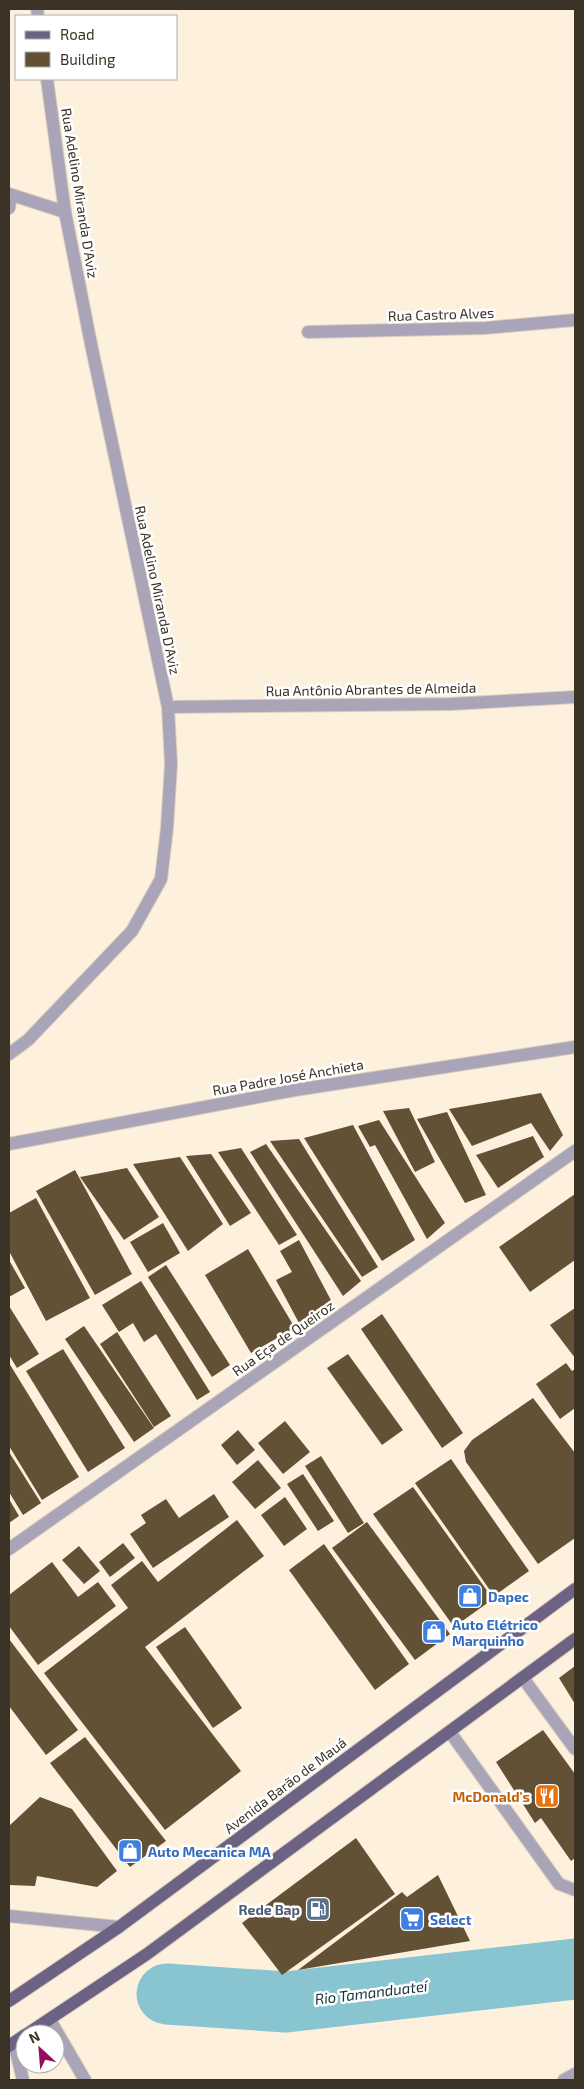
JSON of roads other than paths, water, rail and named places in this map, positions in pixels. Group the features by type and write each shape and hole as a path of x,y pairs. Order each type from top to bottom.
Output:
{"main road":[{"name":"Avenida Barão de Mauá","path":"9,2001 119,1927 575,1588"},
{"path":"44,2024 147,1954 575,1640"}],"street":[{"name":"Rua Adelino Miranda D'Aviz","path":"9,1054 28,1040 132,931 161,879 167,828 171,764 168,707 65,212 47,80"},
{"path":"9,199 65,212"},
{"name":"Rua Castro Alves","path":"308,332 485,328 575,320"},
{"name":"Rua Antônio Abrantes de Almeida","path":"168,707 452,704 575,697"},
{"name":"Rua Padre José Anchieta","path":"9,1144 295,1090 575,1048"},
{"name":"Rua Eça de Queiroz","path":"9,1549 575,1151"},
{"path":"523,1678 575,1749"},
{"path":"450,1732 559,1884 575,1890"},
{"path":"9,1916 119,1927"},
{"path":"50,2020 85,2080"},
{"path":"11,2044 23,2080"},
{"path":"564,2080 575,2074"}],"waterway":[{"name":"Rio Tamanduateí","path":"167,1994 286,2002 575,1969"}],"place":[{"name":"Dapec","path":"470,1596"},
{"name":"Auto Elétrico Marquinho","path":"434,1632"},
{"name":"McDonald's","path":"547,1796"},
{"name":"Auto Mecanica MA","path":"130,1851"},
{"name":"Rede Bap","path":"318,1909"},
{"name":"Select","path":"412,1919"}]}
